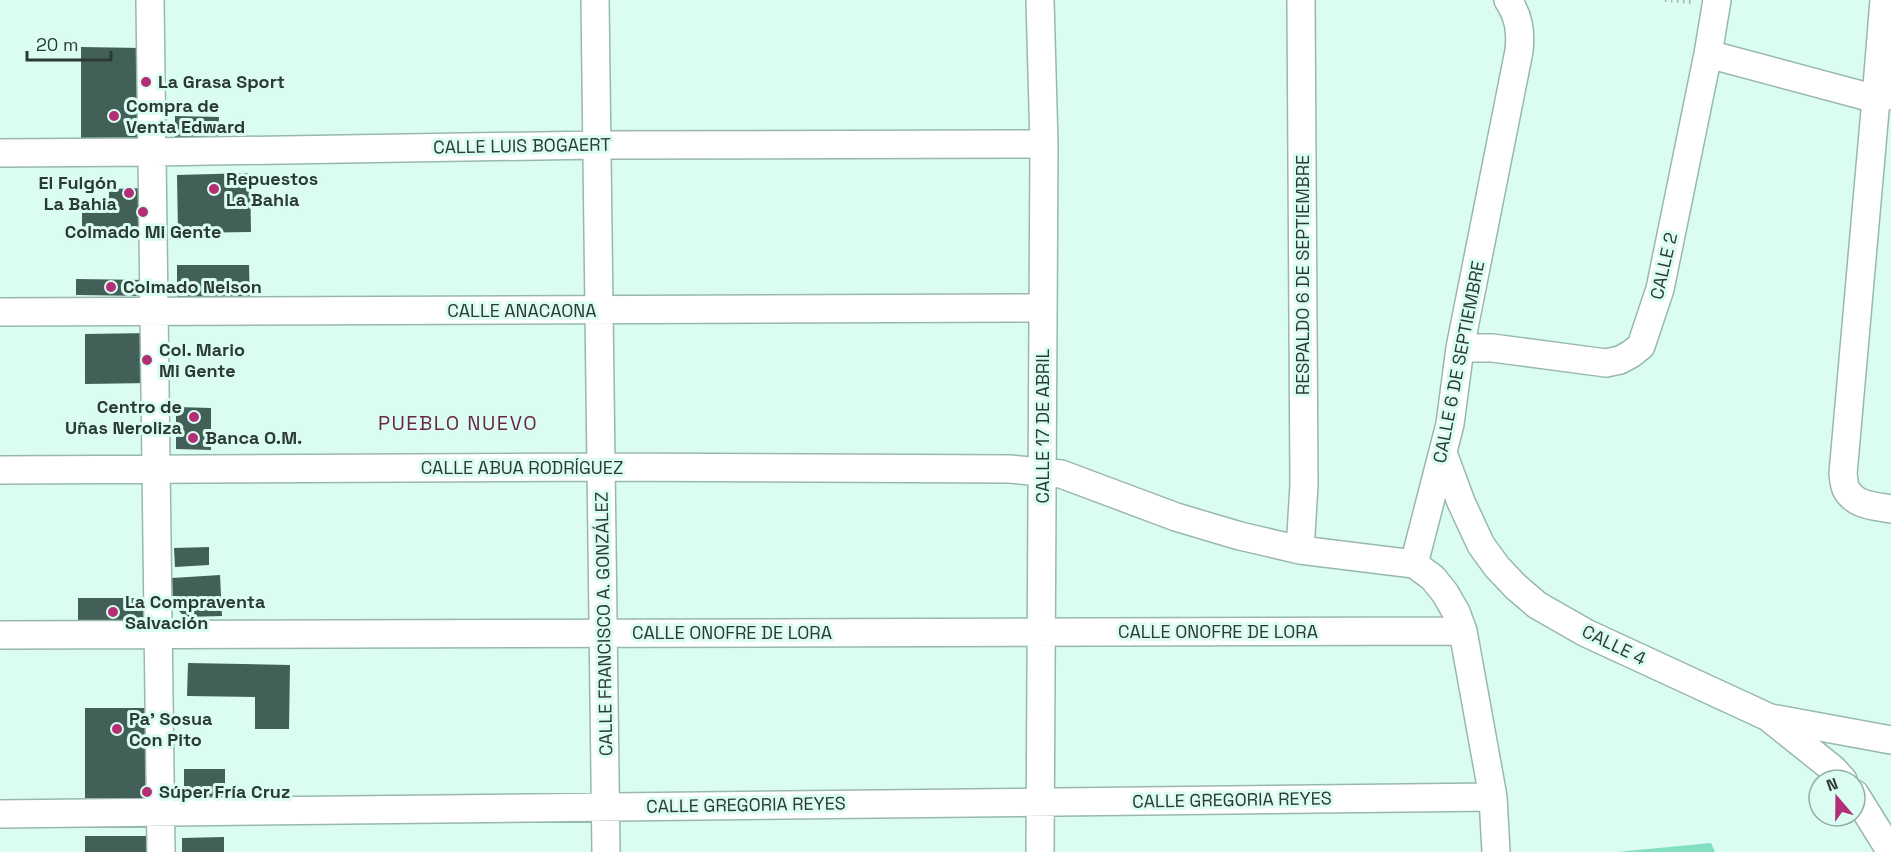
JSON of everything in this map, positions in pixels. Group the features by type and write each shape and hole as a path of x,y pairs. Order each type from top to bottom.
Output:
{"street":[{"path":"150,0 161,852"},
{"name":"CALLE FRANCISCO A. GONZÁLEZ","path":"595,0 606,852"},
{"name":"CALLE 17 DE ABRIL","path":"1040,0 1044,144 1040,852"},
{"name":"RESPALDO 6 DE SEPTIEMBRE","path":"1300,550 1304,484 1301,0"},
{"name":"CALLE 6 DE SEPTIEMBRE","path":"1414,564 1450,424 1460,348 1519,51 1519,20 1508,0"},
{"name":"CALLE 2","path":"1460,348 1492,348 1606,363 1620,360 1641,346 1660,290 1708,54 1716,0"},
{"path":"1884,0 1883,97 1843,474 1846,489 1855,500 1865,505 1891,509"},
{"path":"1708,54 1883,97"},
{"name":"CALLE LUIS BOGAERT","path":"0,153 597,145 1044,144"},
{"name":"CALLE ANACAONA","path":"0,312 1043,308"},
{"name":"CALLE 4","path":"1443,453 1461,502 1481,546 1497,567 1537,605 1586,633 1768,717 1832,768"},
{"name":"CALLE ABUA RODRÍGUEZ","path":"0,470 602,467 1043,471 1079,480 1176,517 1240,536 1300,550 1414,564"},
{"path":"1414,564 1433,578 1445,593 1456,612 1463,631 1493,797 1496,852"},
{"name":"CALLE ONOFRE DE LORA","path":"0,635 1463,631"},
{"path":"1768,717 1891,740"},
{"name":"CALLE GREGORIA REYES","path":"0,814 1493,797"},
{"path":"1867,814 1890,852"}],"green space":[{"path":"1711,843 1715,852 1617,852"}],"building":[{"path":"81,47 142,48 141,141 81,142"},
{"path":"175,116 219,117 218,145 175,144"},
{"path":"250,173 251,232 178,233 177,175"},
{"path":"149,188 149,237 82,238 82,207 109,206 109,189"},
{"path":"177,265 249,265 250,306 177,306"},
{"name":"Colmado Nelson","path":"76,279 146,280 146,296 76,295"},
{"path":"150,333 150,383 85,384 85,334"},
{"path":"176,407 211,408 211,450 176,449"},
{"path":"209,547 209,565 175,567 174,548"},
{"path":"220,575 222,616 185,617 173,605 172,578"},
{"name":"La Compraventa Salvación","path":"78,598 148,598 148,625 78,633"},
{"path":"188,663 290,665 289,729 255,729 255,697 187,696"},
{"path":"85,708 149,708 157,791 146,801 85,801"},
{"path":"184,769 225,769 225,800 184,800"},
{"path":"85,836 149,836 149,852 85,852"},
{"path":"224,837 224,852 182,852 182,838"}],"place":[{"name":"La Grasa Sport","path":"146,82"},
{"name":"Compra de Venta Edward","path":"114,116"},
{"name":"Repuestos La Bahia","path":"214,189"},
{"name":"El Fulgón La Bahia","path":"129,193"},
{"name":"Colmado Mi Gente","path":"143,212"},
{"name":"Colmado Nelson","path":"111,287"},
{"name":"Col. Mario Mi Gente","path":"147,360"},
{"name":"Centro de Uñas Neroliza","path":"194,417"},
{"name":"Banca O.M.","path":"193,438"},
{"name":"La Compraventa Salvación","path":"113,612"},
{"name":"Pa' Sosua Con Pito","path":"117,729"},
{"name":"Súper Fría Cruz","path":"147,792"}],"district":[{"name":"PUEBLO NUEVO","path":"458,423"}]}
